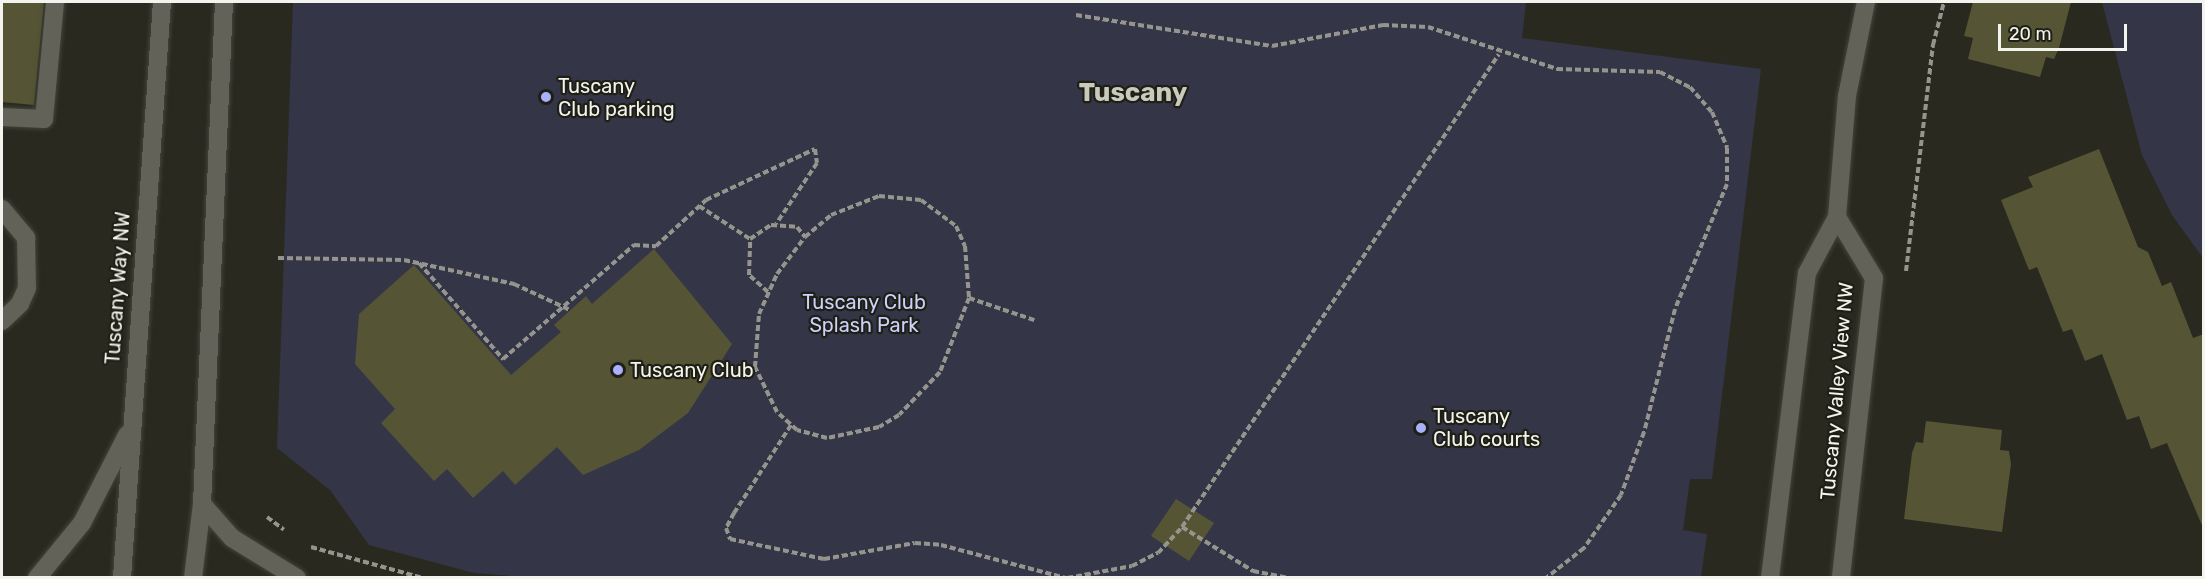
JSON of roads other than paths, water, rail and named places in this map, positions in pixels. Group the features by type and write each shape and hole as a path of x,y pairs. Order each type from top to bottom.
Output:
{"street":[{"path":"2,117 44,119 56,2"},
{"name":"Tuscany Way NW","path":"122,578 130,428 162,2"},
{"path":"193,578 202,504 224,2"},
{"name":"Tuscany Valley View NW","path":"1770,578 1807,273 1837,217 1847,96 1866,2"},
{"path":"2,208 26,238 27,288 20,304 2,321"},
{"name":"Tuscany Valley View NW","path":"1837,217 1874,278 1841,578"},
{"path":"37,578 82,523 130,428"},
{"path":"202,504 232,538 297,578"}],"place":[{"name":"Tuscany Club parking","path":"546,97"},
{"name":"Tuscany Club","path":"618,370"},
{"name":"Tuscany Club courts","path":"1421,428"}],"district":[{"name":"Tuscany","path":"1133,93"}],"park label":[{"name":"Tuscany Club Splash Park","path":"864,314"}]}
